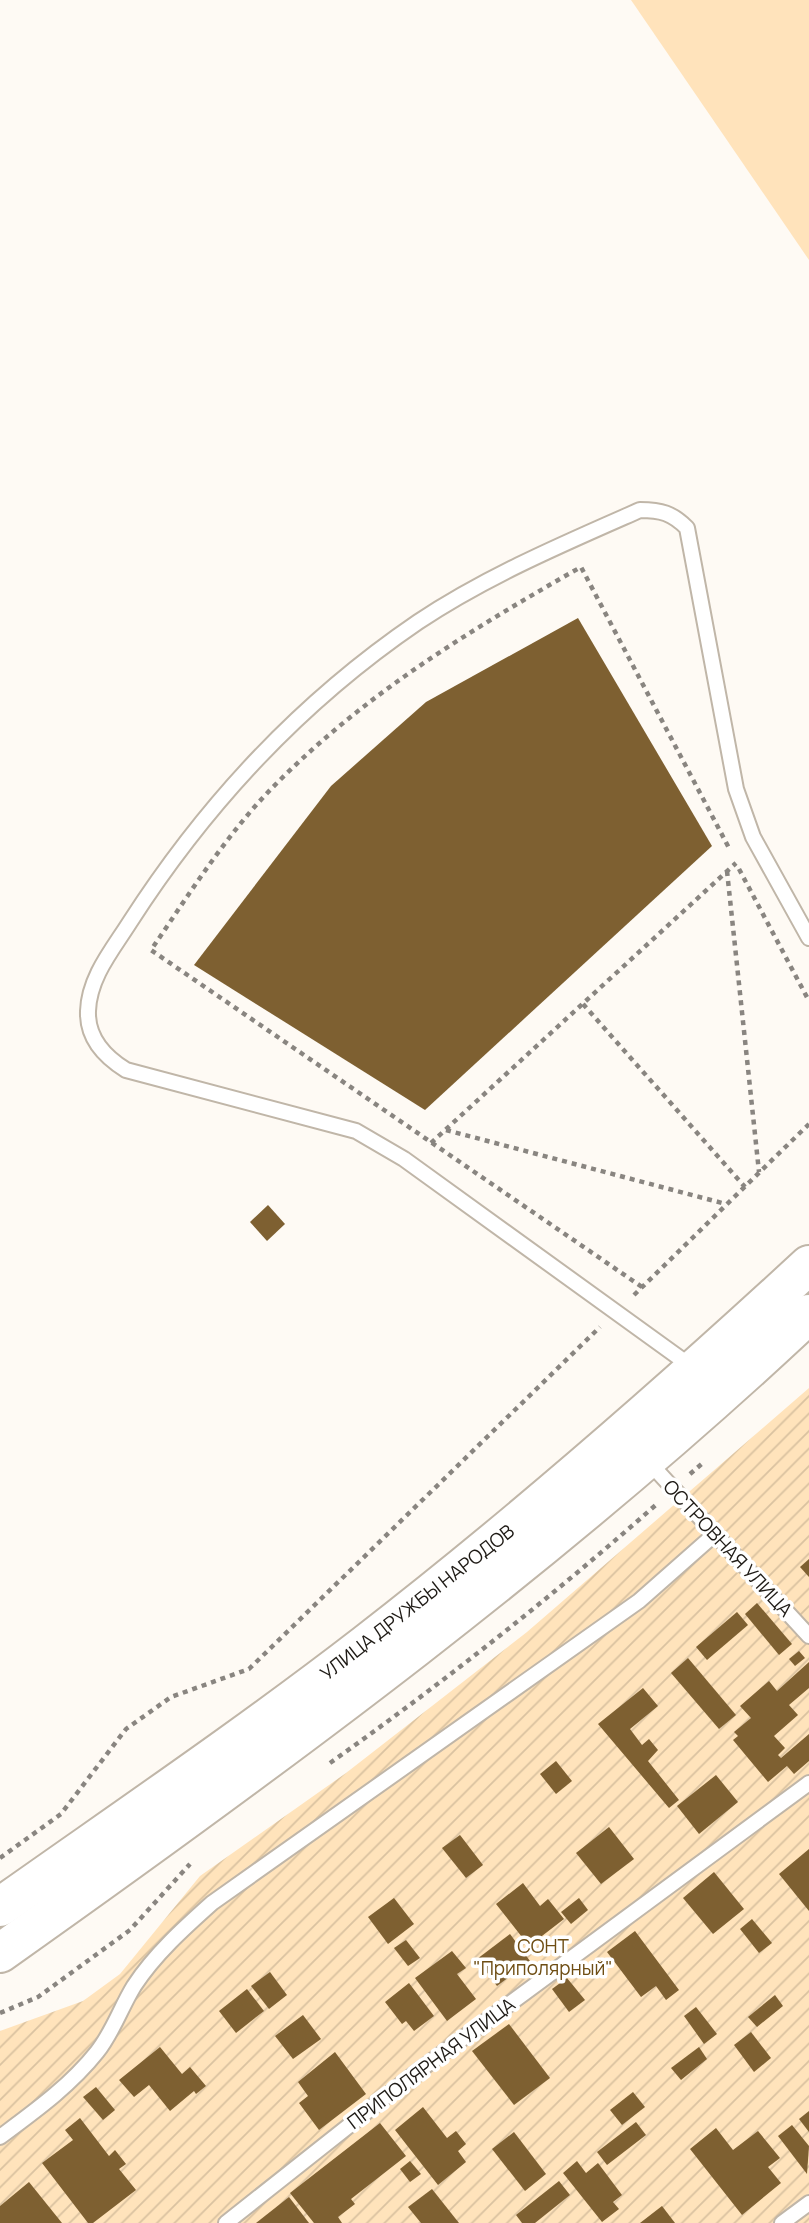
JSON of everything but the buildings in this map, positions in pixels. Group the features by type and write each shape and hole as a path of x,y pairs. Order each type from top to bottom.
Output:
{"main road":[{"name":"УЛИЦА ДРУЖБЫ НАРОДОВ","path":"0,1907 260,1724 365,1645 558,1490 809,1265"},
{"name":"УЛИЦА ДРУЖБЫ НАРОДОВ","path":"0,1953 365,1688 498,1584 646,1459 809,1314"}],"lane":[{"path":"694,1369 404,1159 356,1131 126,1070 109,1059 90,1030 90,994 97,973 152,888 198,827 268,748 323,695 411,627 479,586 640,510 660,510 676,517 687,528 736,789 753,837 806,932"},
{"path":"806,932 809,911"},
{"name":"ОСТРОВНАЯ УЛИЦА","path":"646,1459 809,1636"},
{"path":"0,2137 66,2087 100,2049 141,1977 177,1934 212,1903 639,1601 715,1534"},
{"name":"ПРИПОЛЯРНАЯ УЛИЦА","path":"226,2223 424,2067 809,1783"},
{"path":"782,2223 809,2203"}],"path":[{"path":"642,1287 151,950 205,870 277,782 370,699 472,629 580,567 809,1001"},
{"path":"431,1143 736,863"},
{"path":"727,871 760,1172"},
{"path":"583,1004 745,1187"},
{"path":"0,1858 61,1814 126,1729 171,1697 249,1669 809,1125"},
{"path":"446,1130 727,1204"}],"green space":[{"path":"631,0 809,0 809,260"},
{"name":"СОНТ \"Приполярный\"","path":"809,1388 809,2223 0,2223 0,2031 83,2001 120,1974 200,1876 346,1773 527,1632"}]}
